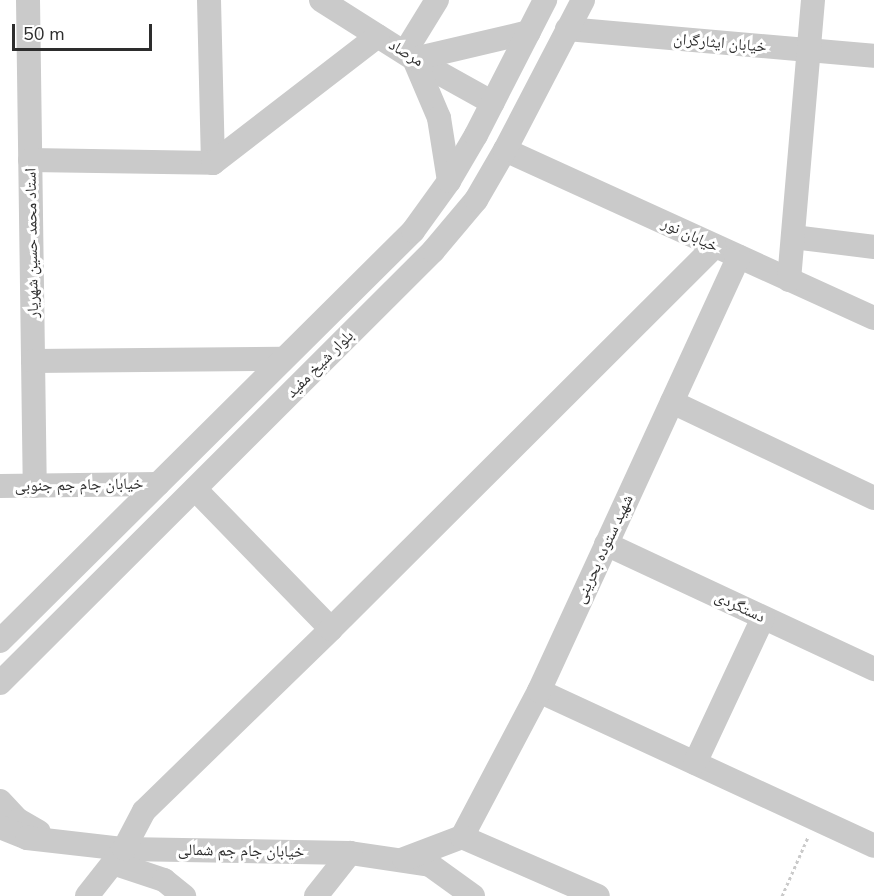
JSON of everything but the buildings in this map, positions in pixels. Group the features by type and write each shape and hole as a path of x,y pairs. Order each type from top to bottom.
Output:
{"street":[{"name":"استاد محمد حسین شهریار","path":"28,0 35,486"},
{"path":"209,0 213,163"},
{"path":"410,55 437,0"},
{"name":"بلوار شیخ مفید","path":"0,641 413,231 449,181 493,103 545,0"},
{"name":"بلوار شیخ مفید","path":"0,683 433,251 476,200 505,150 583,0"},
{"path":"789,280 813,0"},
{"name":"مرصاد","path":"330,3 378,36 493,103"},
{"name":"خیابان ایثارگران","path":"567,29 874,56"},
{"path":"410,55 529,32"},
{"path":"30,160 213,163 378,36"},
{"path":"410,55 439,118 449,181"},
{"name":"خیابان نور","path":"505,150 874,318"},
{"path":"793,237 874,247"},
{"path":"87,896 119,856 144,811 331,629 715,246"},
{"name":"شهید ستوده بحرینی","path":"462,837 539,691 739,257"},
{"path":"33,361 284,359"},
{"path":"672,402 874,498"},
{"name":"خیابان جام جم جنوبی","path":"0,486 158,484"},
{"path":"195,489 331,629"},
{"name":"دستگردی","path":"606,544 874,669"},
{"path":"695,764 764,618"},
{"path":"539,691 874,846"},
{"path":"0,801 18,820 54,841"},
{"name":"خیابان جام جم شمالی","path":"0,828 27,838 54,841 119,856 350,854 401,860 430,865 473,896"},
{"path":"401,860 462,837 598,896"},
{"path":"0,848 54,841"},
{"path":"316,896 350,854"},
{"path":"119,856 164,880 184,896"},
{"path":"537,868 559,896"}],"path":[{"path":"782,896 816,819"}]}
